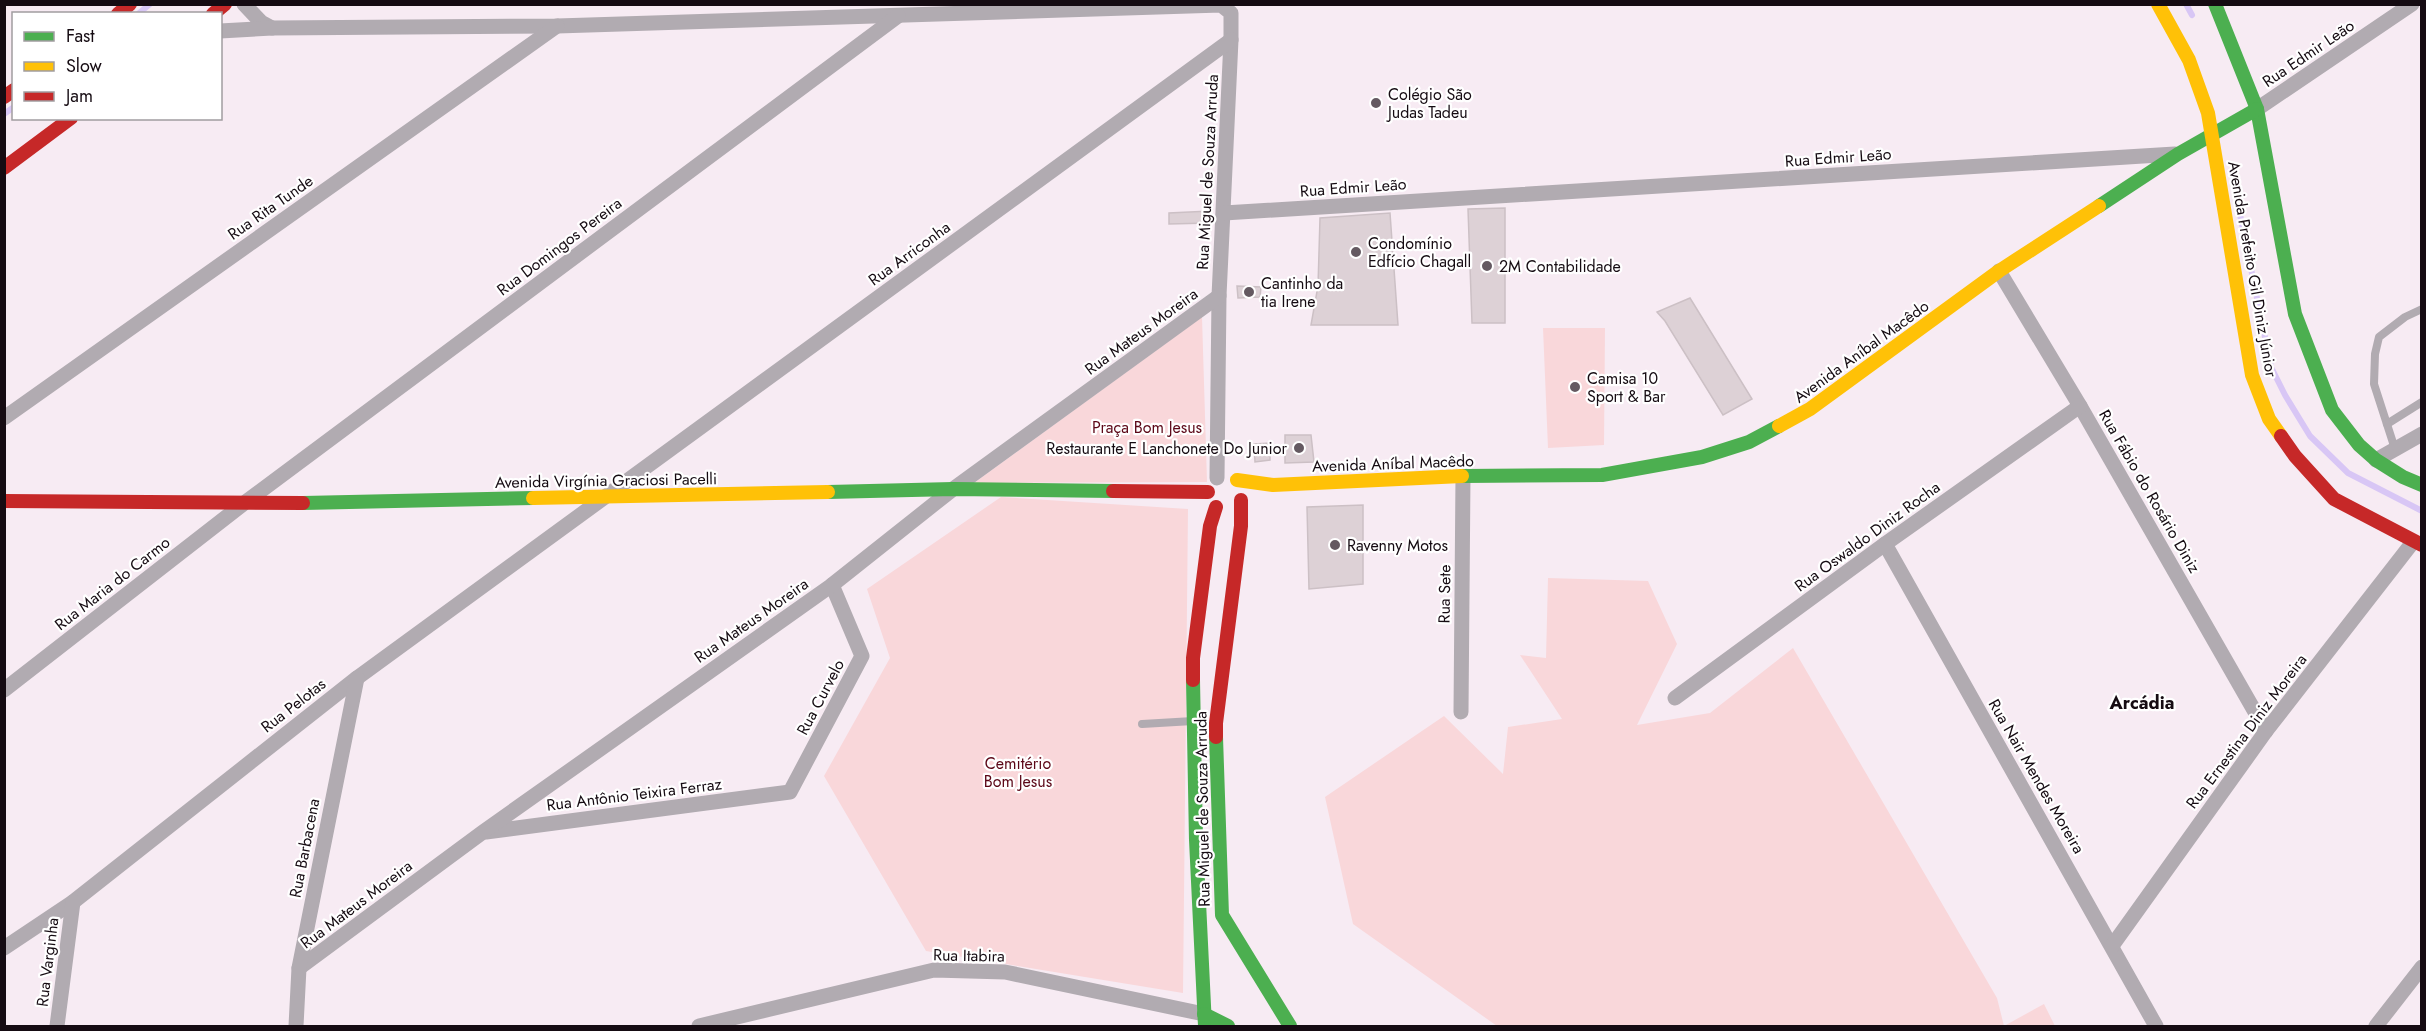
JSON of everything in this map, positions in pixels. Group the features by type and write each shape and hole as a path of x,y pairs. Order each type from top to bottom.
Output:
{"street":[{"path":"244,4 251,14 272,28"},
{"name":"Avenida Prefeito Gil Diniz Júnior","path":"2158,4 2189,60 2208,113 2252,375 2269,419 2295,456 2334,499 2417,543"},
{"name":"Avenida Prefeito Gil Diniz Júnior","path":"2216,4 2257,109 2295,314 2332,410 2359,445 2376,460 2421,485"},
{"name":"Rua Miguel de Souza Arruda","path":"898,16 1221,5 1231,13 1220,296 1217,478"},
{"name":"Rua Edmir Leão","path":"1224,213 2178,154 2257,109 2408,6"},
{"path":"222,31 272,28 557,26 898,16"},
{"name":"Rua Domingos Pereira","path":"243,504 898,16"},
{"name":"Rua Rita Tunde","path":"4,418 557,26"},
{"name":"Rua Arriconha","path":"609,496 1231,40"},
{"path":"4,168 68,120"},
{"name":"Avenida Aníbal Macêdo","path":"1237,480 1273,485 1463,476 1602,475 1702,457 1749,442 1810,409 1999,271 2178,154"},
{"name":"Rua Fábio do Rosário Diniz","path":"1999,271 2080,406 2266,730"},
{"name":"Rua Mateus Moreira","path":"299,968 483,832 832,585 953,489 1220,296"},
{"name":"Rua Oswaldo Diniz Rocha","path":"1676,698 1885,544 2080,406"},
{"path":"2376,460 2421,434"},
{"path":"1231,476 1237,480 1242,487 1242,498 1235,507 1225,510 1216,507 1210,500 1208,492 1211,484 1217,478 1231,476"},
{"name":"Rua Sete","path":"1461,712 1463,476"},
{"name":"Avenida Aníbal Macêdo","path":"1242,498 1273,485"},
{"name":"Avenida Virgínia Graciosi Pacelli","path":"4,501 243,504 953,489 1208,492"},
{"name":"Rua Pelotas","path":"4,948 73,902 357,678 609,496"},
{"name":"Rua Miguel de Souza Arruda","path":"1242,498 1241,526 1216,723 1222,915 1290,1026"},
{"name":"Rua Maria do Carmo","path":"4,690 243,504"},
{"name":"Rua Miguel de Souza Arruda","path":"1205,1020 1196,840 1193,658 1210,526 1216,507"},
{"name":"Rua Ernestina Diniz Moreira","path":"2112,946 2266,730 2417,543"},
{"name":"Rua Nair Mendes Moreira","path":"1885,544 2156,1026"},
{"name":"Rua Curvelo","path":"790,792 862,656 832,585"},
{"name":"Rua Barbacena","path":"296,1026 299,968 357,678"},
{"name":"Rua Antônio Teixira Ferraz","path":"483,832 790,792"},
{"name":"Rua Varginha","path":"57,1026 73,902"},
{"path":"2376,1026 2421,968"},
{"name":"Rua Itabira","path":"699,1026 934,970 1005,972 1205,1020"},
{"path":"1205,1020 1228,1026"}],"lane":[{"path":"2395,449 2374,384 2375,354 2379,337 2404,317 2421,309"},
{"path":"2387,424 2421,402"},
{"path":"1142,724 1194,721 1216,723"}],"green space":[{"name":"Praça Bom Jesus","path":"1202,317 1207,482 974,483"},
{"name":"Camisa 10 Sport & Bar","path":"1543,328 1605,328 1604,445 1548,448"},
{"name":"Cemitério Bom Jesus","path":"1001,497 1188,509 1183,993 926,951 824,776 890,658 867,589"},
{"path":"1548,578 1648,581 1677,644 1637,725 1710,713 1793,648 1997,998 2004,1026 1497,1026 1353,924 1325,797 1444,716 1503,774 1508,727 1562,719 1520,655 1546,658"},
{"path":"2044,1004 2055,1026 2004,1026"}],"building":[{"name":"2M Contabilidade","path":"1505,208 1505,323 1472,323 1468,209"},
{"path":"1210,211 1209,223 1169,224 1169,213"},
{"name":"Condomínio Edfício Chagall","path":"1390,213 1398,325 1311,325 1318,286 1320,218"},
{"name":"Cantinho da tia Irene","path":"1237,286 1261,287 1260,297 1238,298"},
{"path":"1690,298 1752,399 1723,415 1665,321 1657,312"},
{"name":"Restaurante E Lanchonete Do Junior","path":"1285,435 1311,435 1314,462 1285,463"},
{"path":"1270,443 1270,460 1255,462 1254,444"},
{"name":"Ravenny Motos","path":"1363,505 1363,584 1309,589 1307,507"}],"waterway":[{"path":"140,12 150,4"},
{"path":"2186,4 2192,15"},
{"path":"4,114 12,108"},
{"path":"2234,185 2271,367 2285,395 2310,436 2348,473 2422,511"}],"traffic: fast":[{"path":"2215,4 2257,109 2295,314 2332,410 2359,445 2376,460 2403,477 2422,485"},
{"path":"2099,206 2178,154 2257,109"},
{"path":"1462,476 1602,475 1702,457 1749,442 1779,426"},
{"path":"828,492 953,489 1113,491"},
{"path":"303,503 533,498"},
{"path":"1193,680 1196,840 1205,1026"},
{"path":"1216,737 1222,915 1290,1026"},
{"path":"1204,1014 1228,1026"}],"traffic: slow":[{"path":"2158,4 2189,60 2208,113 2252,375 2269,419 2281,436"},
{"path":"1779,426 1810,409 1999,271 2099,206"},
{"path":"1237,480 1273,485 1462,476"},
{"path":"533,498 828,492"}],"traffic: jam":[{"path":"120,12 130,4"},
{"path":"215,12 225,4"},
{"path":"4,97 12,91"},
{"path":"4,168 68,120"},
{"path":"2281,436 2295,456 2334,499 2422,545"},
{"path":"1113,491 1208,492"},
{"path":"1216,737 1241,526 1241,500"},
{"path":"4,501 303,503"},
{"path":"1193,680 1193,658 1210,526 1216,507"}],"place":[{"name":"Colégio São Judas Tadeu","path":"1376,103"},
{"name":"Condomínio Edfício Chagall","path":"1356,252"},
{"name":"2M Contabilidade","path":"1487,266"},
{"name":"Cantinho da tia Irene","path":"1249,292"},
{"name":"Camisa 10 Sport & Bar","path":"1575,387"},
{"name":"Restaurante E Lanchonete Do Junior","path":"1299,448"},
{"name":"Ravenny Motos","path":"1335,545"}],"district":[{"name":"Arcádia","path":"2142,703"}]}
